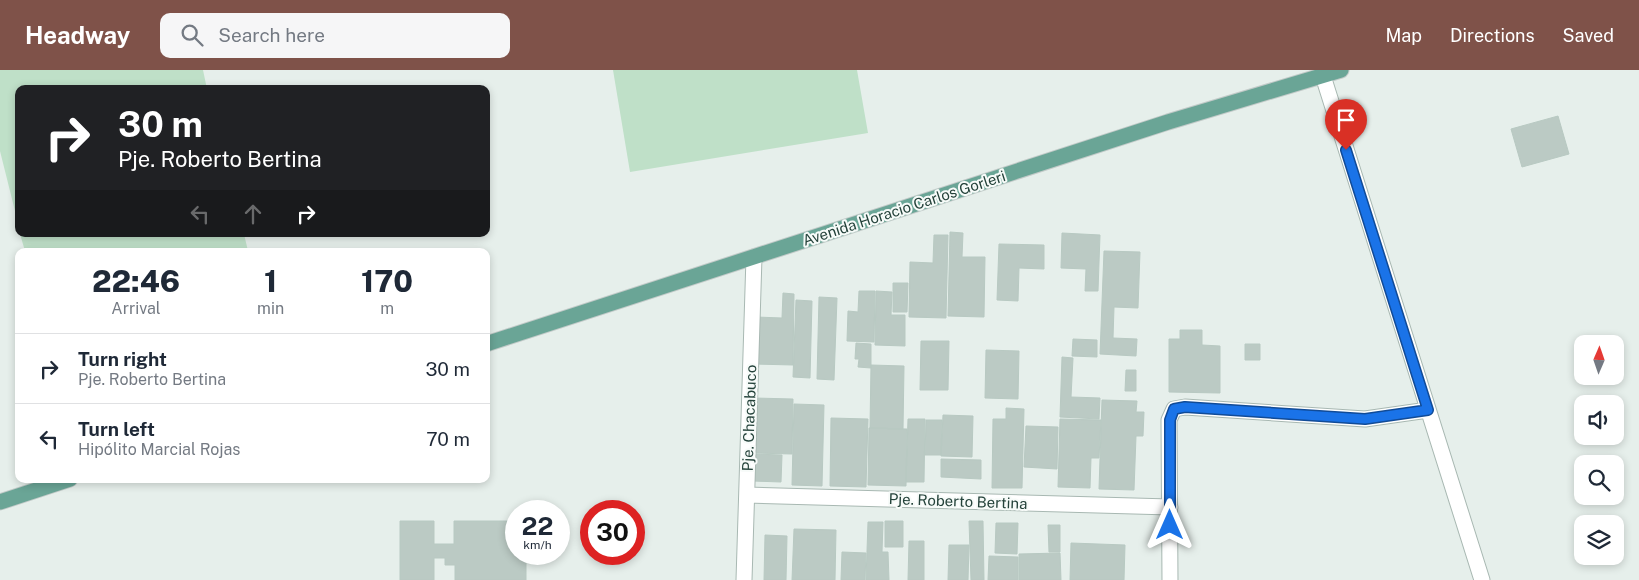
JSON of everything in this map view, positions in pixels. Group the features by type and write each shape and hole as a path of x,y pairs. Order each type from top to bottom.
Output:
{"main road":[{"name":"Avenida Horacio Carlos Gorleri","path":"490,343 1168,122 1322,73 1341,70"},
{"path":"0,502 58,483"}],"street":[{"path":"1322,73 1482,580"},
{"name":"Pje. Chacabuco","path":"744,580 754,257"},
{"path":"1170,580 1170,420 1174,409 1185,407 1365,419 1428,410"},
{"name":"Pje. Roberto Bertina","path":"747,495 1170,507"}],"green space":[{"path":"0,70 203,70 206,85 15,85 15,211 0,151"},
{"path":"613,70 857,70 868,133 630,172"},
{"path":"21,237 245,237 247,248 24,248"}],"building":[{"path":"1558,116 1569,154 1522,167 1511,129"},
{"path":"950,232 963,233 962,257 985,257 984,317 948,316"},
{"path":"1062,233 1100,235 1098,291 1085,291 1086,269 1061,268"},
{"path":"934,235 948,235 946,318 909,317 910,262 933,263"},
{"path":"999,244 1044,245 1044,269 1019,268 1018,301 997,300"},
{"path":"1104,251 1140,252 1138,308 1114,307 1113,338 1137,339 1136,356 1100,354"},
{"path":"893,283 908,283 907,312 893,312"},
{"path":"859,291 875,291 874,342 847,341 848,311 858,312"},
{"path":"876,291 892,292 891,315 905,315 905,346 875,345"},
{"path":"783,293 794,294 793,365 754,364 756,317 782,318"},
{"path":"819,297 837,298 834,380 817,379"},
{"path":"796,300 812,301 810,378 793,377"},
{"path":"1180,330 1202,330 1202,345 1220,346 1220,393 1169,392 1169,339 1180,339"},
{"path":"1073,339 1097,340 1097,357 1072,356"},
{"path":"921,341 949,341 948,390 920,390"},
{"path":"856,343 871,344 871,368 858,367 859,359 855,359"},
{"path":"1245,344 1260,344 1260,360 1245,360"},
{"path":"986,350 1019,351 1018,399 985,398"},
{"path":"1062,357 1073,358 1071,397 1100,398 1099,419 1060,417"},
{"path":"871,365 904,366 903,429 870,428"},
{"path":"1126,370 1136,370 1136,391 1125,391"},
{"path":"754,398 793,399 792,454 753,453"},
{"path":"1102,400 1137,401 1136,412 1144,412 1143,436 1136,436 1134,490 1099,489"},
{"path":"794,404 824,405 822,486 792,485"},
{"path":"1006,408 1024,409 1022,488 992,488 993,419 1006,419"},
{"path":"943,415 973,416 972,457 941,456"},
{"path":"831,418 868,419 866,487 830,486"},
{"path":"908,419 925,419 924,482 906,482"},
{"path":"1060,419 1101,420 1099,458 1091,458 1090,488 1058,487"},
{"path":"926,420 942,420 941,455 925,455"},
{"path":"1026,426 1058,427 1057,469 1024,467"},
{"path":"869,428 907,429 906,486 868,485"},
{"path":"754,454 782,455 781,482 753,481"},
{"path":"941,459 981,460 981,479 941,477"},
{"path":"400,521 434,521 434,544 454,544 454,521 505,521 505,565 526,565 526,580 455,580 455,565 445,565 445,558 434,558 434,580 400,580"},
{"path":"885,521 903,521 903,547 885,547"},
{"path":"969,521 983,521 984,580 971,580"},
{"path":"868,522 883,522 882,552 888,552 889,580 866,580"},
{"path":"996,523 1018,523 1017,554 995,553"},
{"path":"1048,525 1060,525 1060,552 1049,552"},
{"path":"794,529 836,530 835,580 792,580"},
{"path":"765,535 787,536 786,580 764,580"},
{"path":"909,541 924,541 924,580 908,580"},
{"path":"1071,543 1125,545 1124,580 1070,580"},
{"path":"949,545 969,545 968,580 948,580"},
{"path":"842,552 866,553 865,580 841,580"},
{"path":"1060,553 1061,580 1019,580 1019,554"},
{"path":"989,556 1018,557 1018,580 988,580"}],"route":[{"path":"1170,525 1170,420 1174,409 1185,407 1365,419 1428,410 1346,150"}]}
